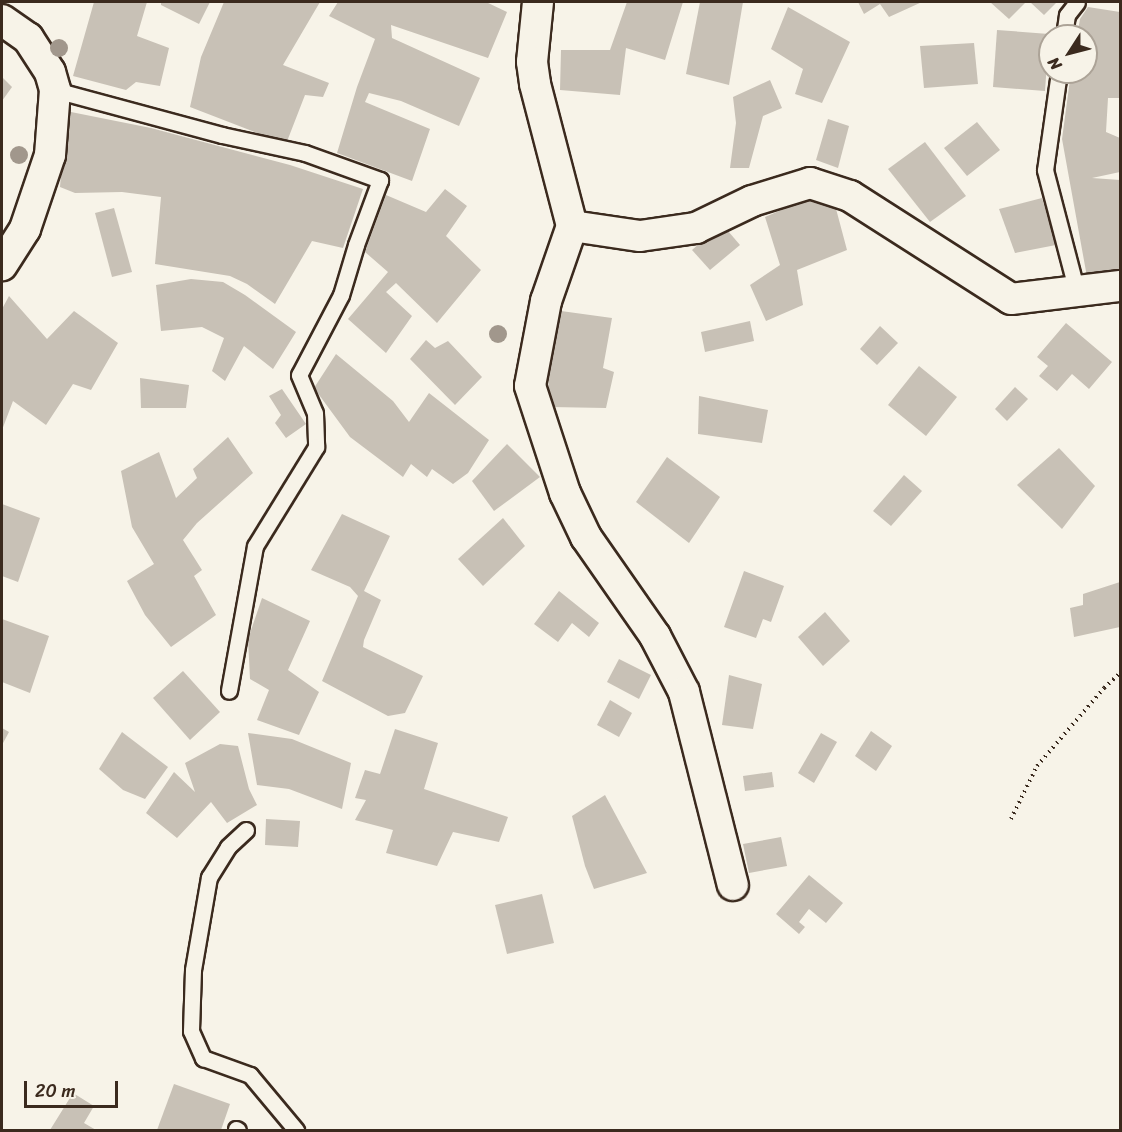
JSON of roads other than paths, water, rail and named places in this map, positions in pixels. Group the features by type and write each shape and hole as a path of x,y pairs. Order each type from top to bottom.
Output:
{"street":[{"path":"537,2 532,62 535,84 572,226 546,302 530,386 565,493 586,537 655,636 684,692 733,885"},
{"path":"2,20 28,38 50,72 56,90 50,155 25,229 2,265"},
{"path":"572,226 640,236 696,228 752,201 810,183 850,196 1011,299 1120,286"}],"lane":[{"path":"1066,24 1067,15 1077,2"},
{"path":"1057,84 1045,170 1077,292"},
{"path":"56,90 222,135 305,153 380,180 356,245 341,295 298,375 315,413 316,447 255,546 229,691"},
{"path":"246,830 228,847 209,877 193,970 191,1031 202,1058 250,1075 296,1131"}]}
